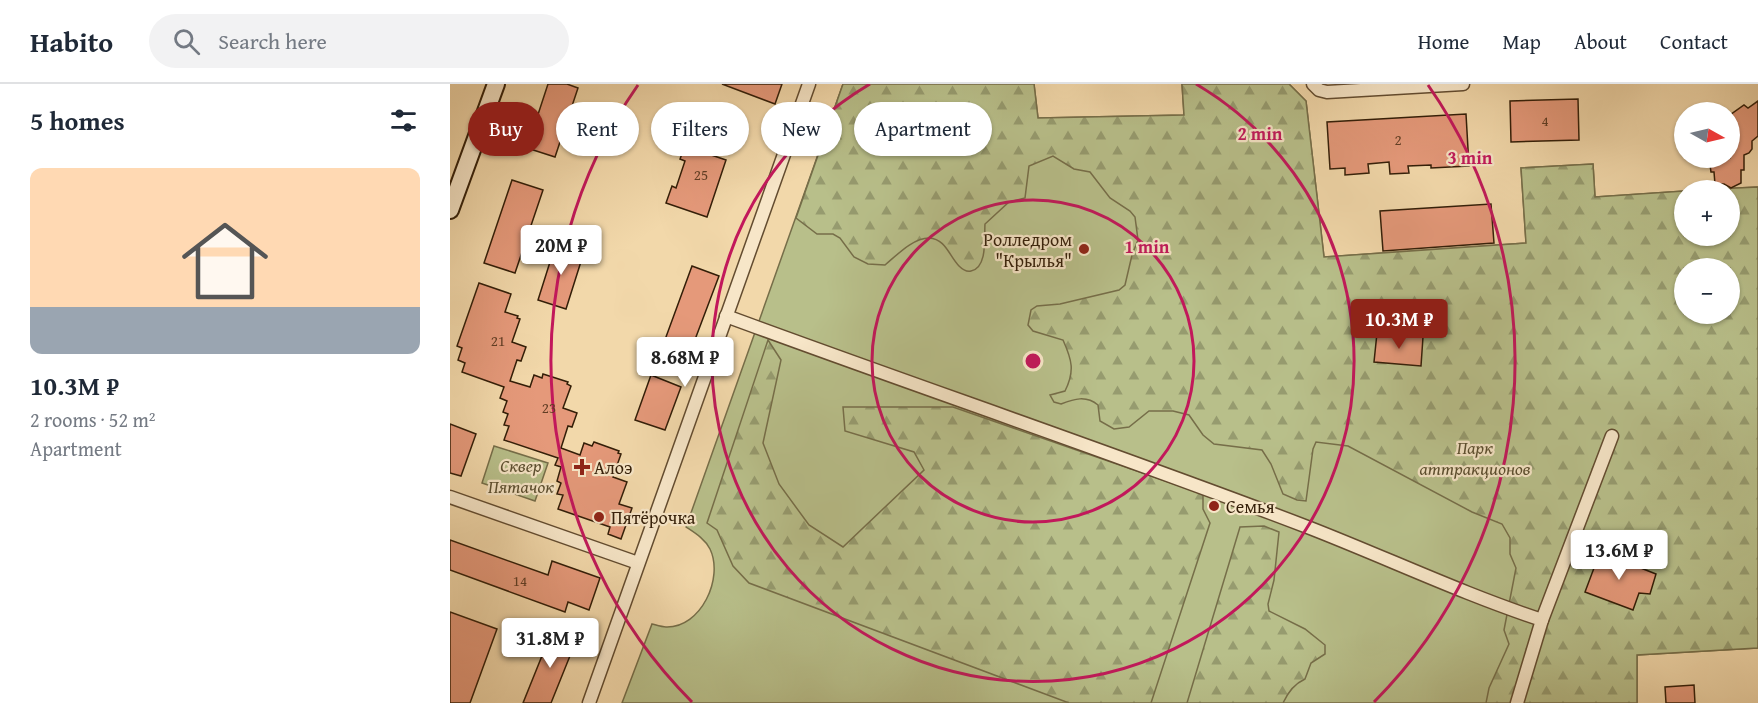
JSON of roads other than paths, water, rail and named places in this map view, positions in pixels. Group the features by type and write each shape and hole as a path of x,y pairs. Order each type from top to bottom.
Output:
{"main road":[{"path":"450,210 496,84"}],"street":[{"path":"589,703 809,84"},
{"path":"1312,84 1319,90 1327,92 1463,84"},
{"path":"726,316 808,347 1014,418 1310,528 1542,620"},
{"path":"1517,703 1542,620 1612,436"},
{"path":"450,497 638,563"}],"place":[{"name":"Ролледром \"Крылья\"","path":"1084,249"},
{"name":"Алоэ","path":"582,467"},
{"name":"Семья","path":"1214,506"},
{"name":"Пятёрочка","path":"599,517"}],"park label":[{"name":"Парк аттракционов","path":"1475,457"},
{"name":"Сквер Пятачок","path":"521,475"}]}
